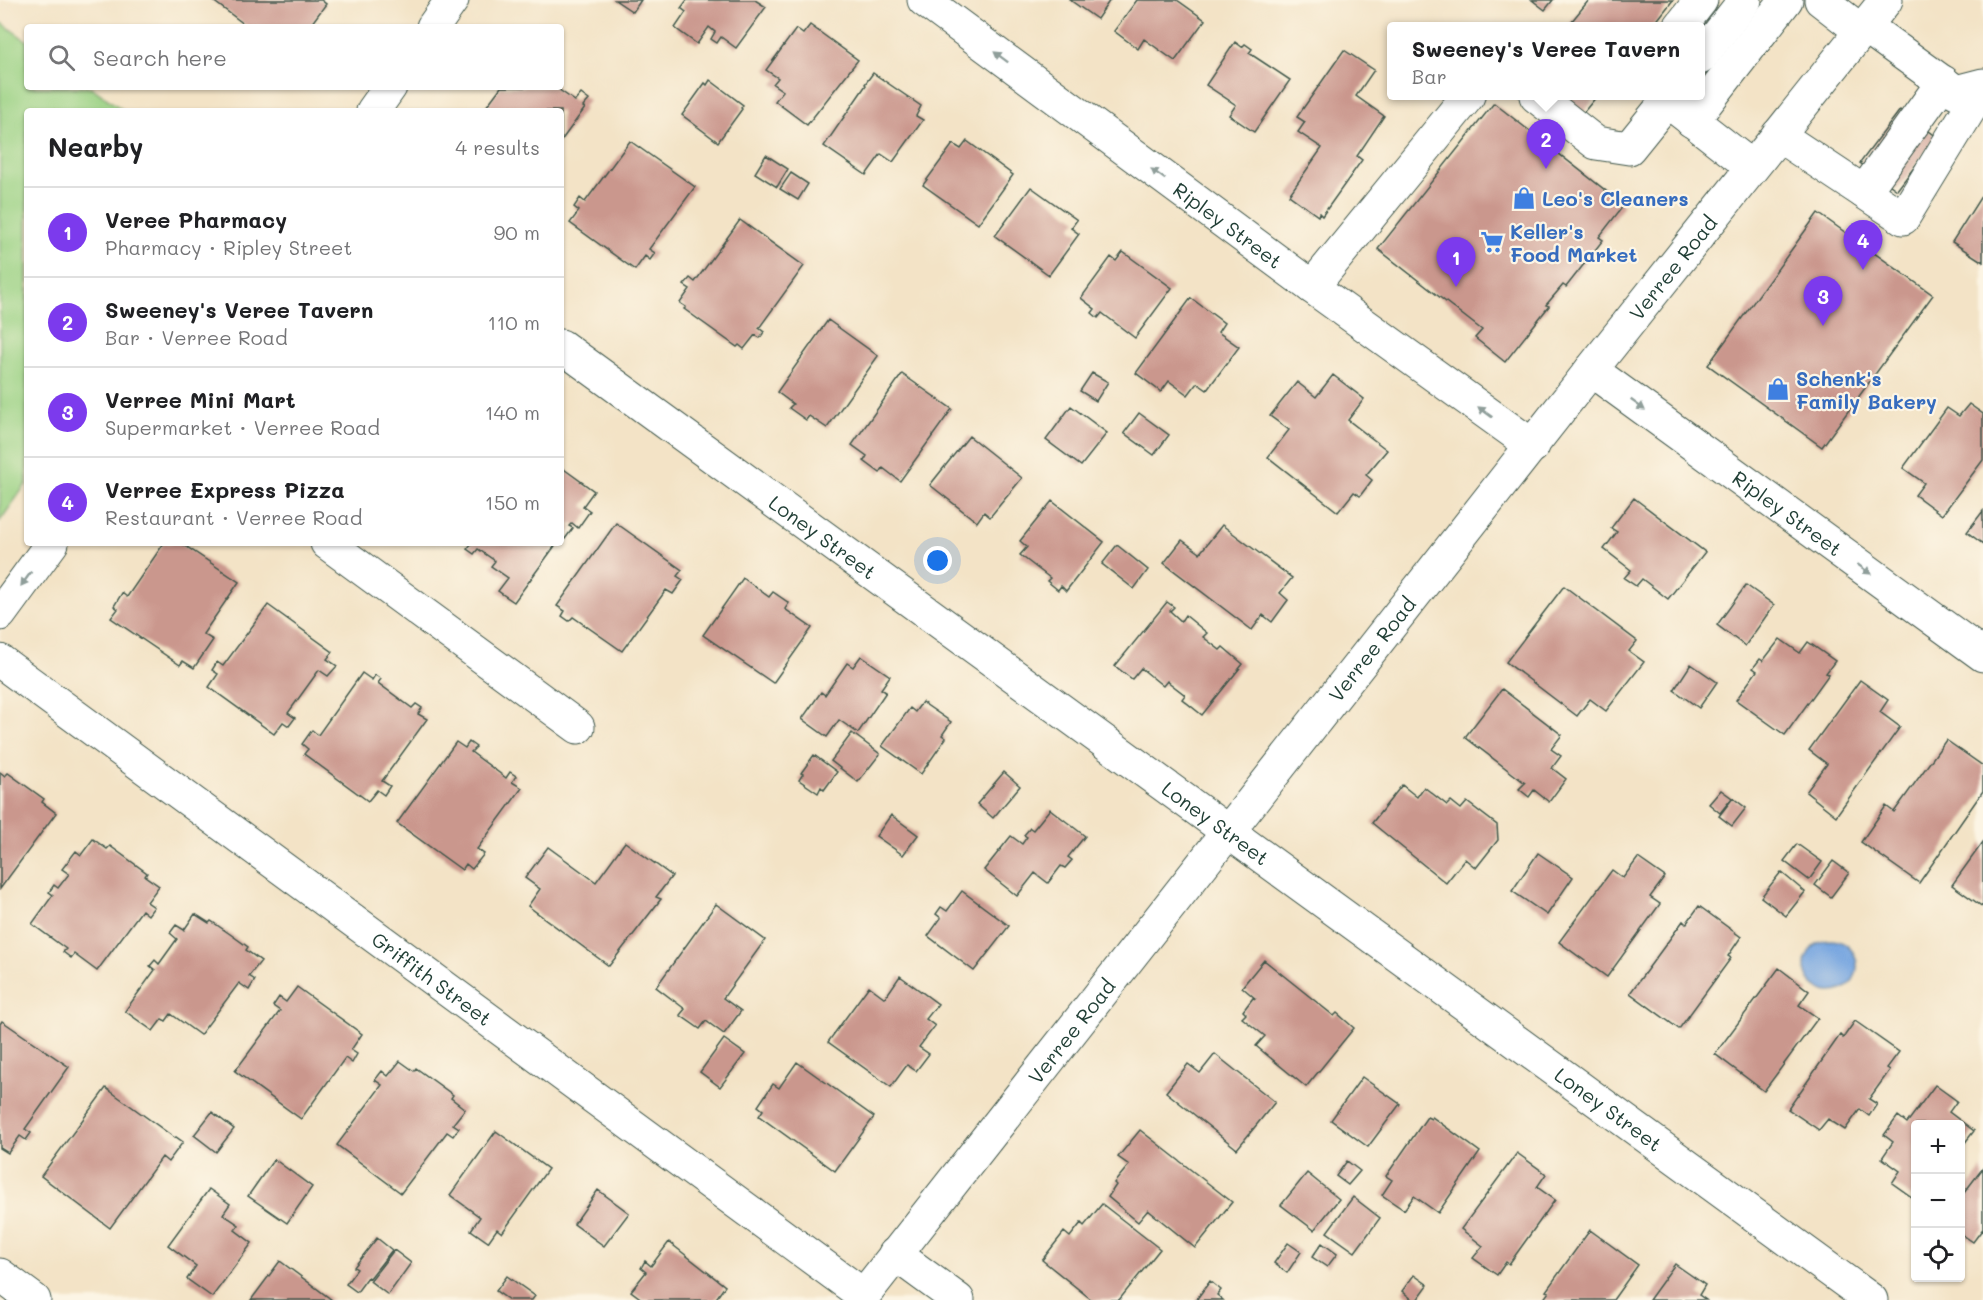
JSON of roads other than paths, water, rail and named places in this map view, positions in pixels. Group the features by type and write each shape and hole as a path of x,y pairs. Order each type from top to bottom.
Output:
{"street":[{"path":"435,24 452,0"},
{"name":"Ripley Street","path":"924,0 1312,287 1533,446"},
{"path":"1684,22 1701,0"},
{"path":"1705,53 1745,0"},
{"path":"1692,121 1786,0"},
{"path":"1778,135 1902,218 1979,102 1956,92 1821,0"},
{"name":"Verree Road","path":"861,1298 1591,370 1886,0"},
{"path":"1864,192 1942,82"},
{"path":"375,108 388,90"},
{"path":"1312,287 1465,100"},
{"path":"1541,100 1596,143 1629,148 1664,100"},
{"path":"1669,100 1692,121 1752,167"},
{"name":"Loney Street","path":"564,348 1871,1300"},
{"name":"Ripley Street","path":"1591,370 1983,656"},
{"path":"0,614 50,546"},
{"path":"331,546 578,727"},
{"name":"Griffith Street","path":"0,661 861,1298"},
{"path":"896,1254 958,1300"},
{"path":"0,1275 34,1300"}],"water":[{"path":"1831,940 1841,942 1849,948 1855,956 1857,966 1855,976 1849,984 1841,990 1831,992 1821,990 1813,984 1807,976 1805,966 1807,956 1813,948 1821,942"}],"place":[{"name":"Sweeney's Veree Tavern","path":"1546,169"},
{"name":"Leo's Cleaners","path":"1524,198"},
{"name":"Keller's Food Market","path":"1492,242"},
{"name":"Verree Express Pizza","path":"1863,270"},
{"name":"Veree Pharmacy","path":"1456,287"},
{"name":"Verree Mini Mart","path":"1823,326"},
{"name":"Schenk's Family Bakery","path":"1778,389"}]}
